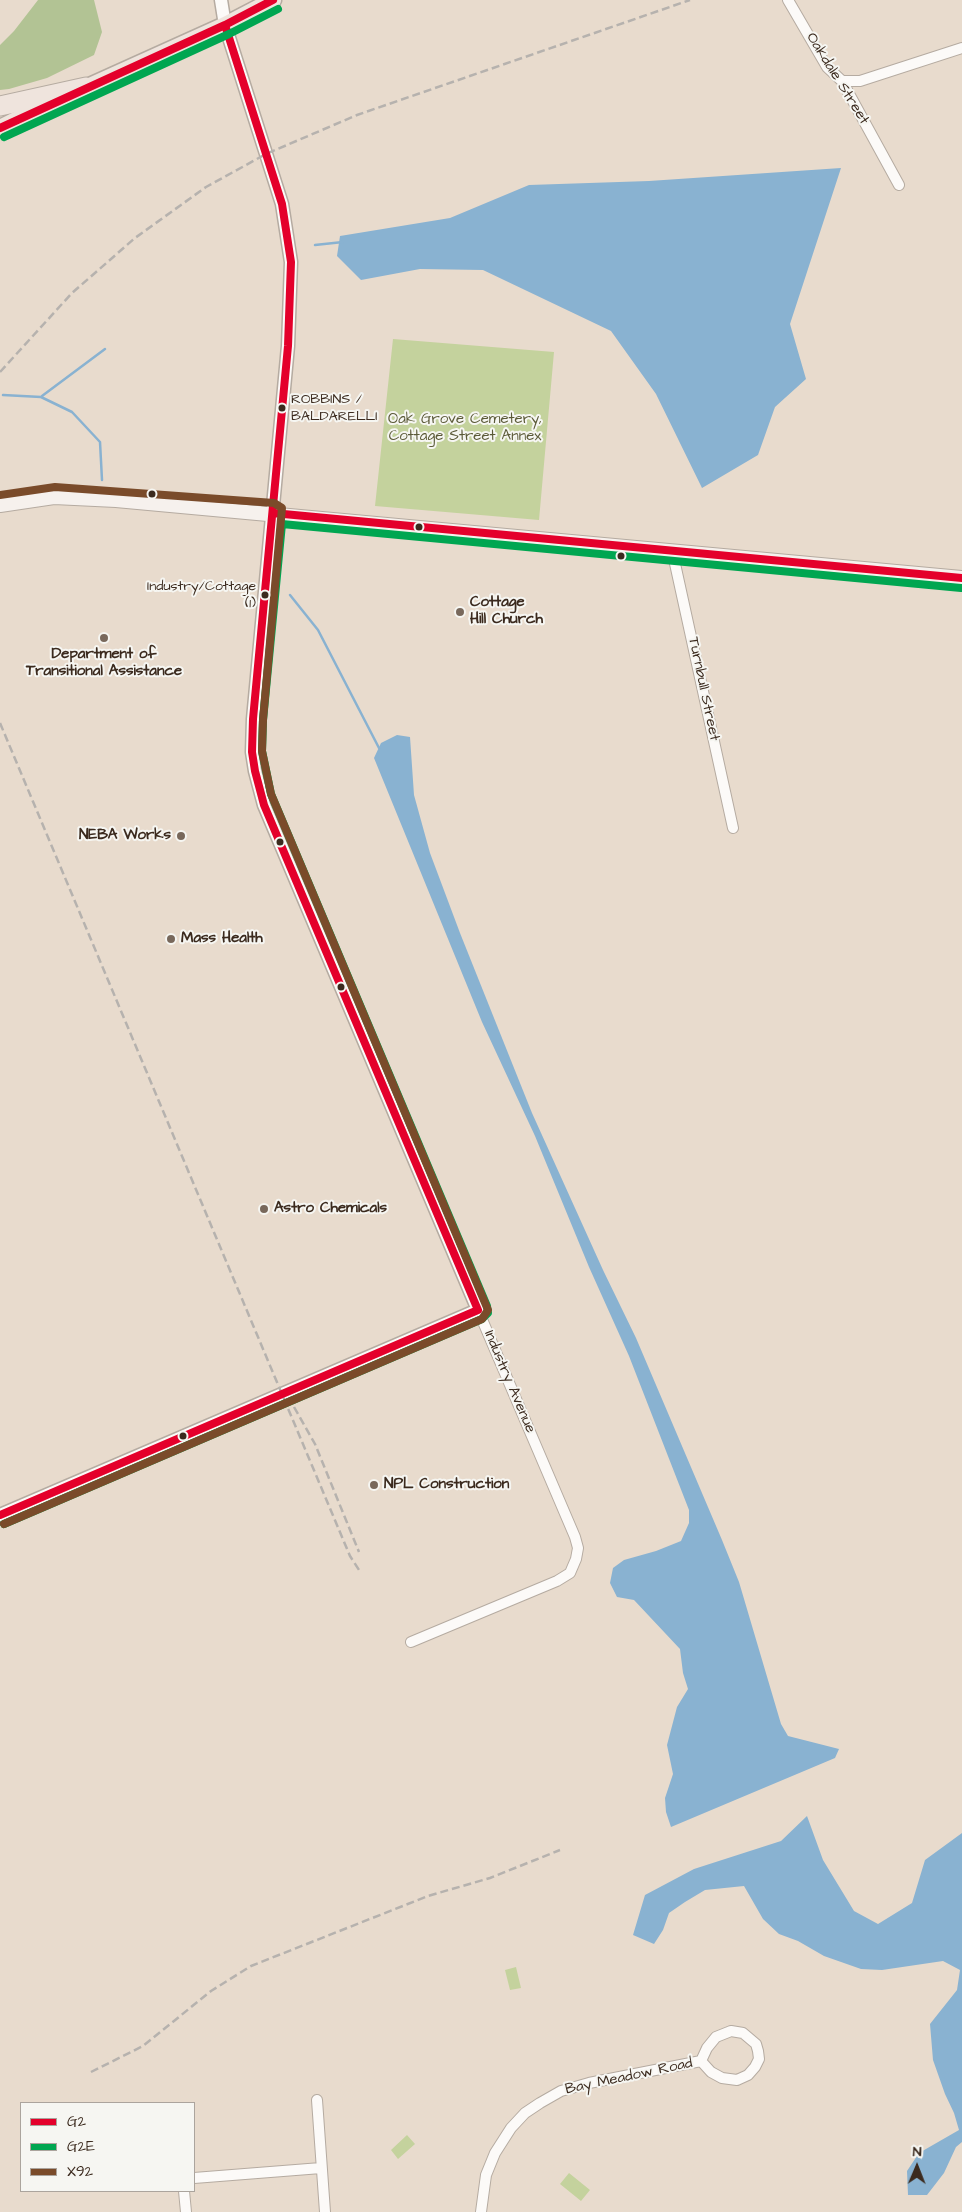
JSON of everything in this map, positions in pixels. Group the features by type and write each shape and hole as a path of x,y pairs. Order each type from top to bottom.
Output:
{"highway":[{"path":"0,106 86,87"}],"main road":[{"path":"0,128 225,25 273,0"},
{"path":"0,505 54,497 84,498 273,513 962,578"}],"street":[{"name":"Industry Avenue","path":"221,0 225,25 282,204 291,262 290,310 253,719 252,752 261,797 576,1537 578,1548 570,1573 557,1581 411,1642"},
{"name":"Oakdale Street","path":"788,0 827,67 842,81 899,185"},
{"path":"842,81 860,81 962,48"},
{"name":"Turnbull Street","path":"672,550 733,828"},
{"path":"0,1515 478,1310"},
{"name":"Bay Meadow Road","path":"731,2031 743,2033 756,2044 759,2059 748,2075 737,2080 722,2078 711,2072 701,2061 707,2048 716,2037 731,2031"},
{"name":"Bay Meadow Road","path":"481,2212 486,2175 495,2153 511,2128 525,2113 561,2091 589,2083 701,2061"},
{"path":"317,2100 325,2212"},
{"path":"195,2178 321,2168"},
{"path":"184,2192 186,2212"}],"green space":[{"path":"38,0 94,0 102,32 94,55 47,78 0,90 0,45 14,31"},
{"name":"Oak Grove Cemetery, Cottage Street Annex","path":"393,339 554,352 539,520 375,506"},
{"path":"516,1967 521,1988 510,1990 505,1970"},
{"path":"407,2135 415,2144 398,2159 391,2150"},
{"path":"569,2173 590,2190 581,2201 560,2184"}],"water":[{"path":"841,168 790,324 806,379 775,407 758,455 702,488 656,394 611,331 483,270 420,269 361,280 337,256 340,236 450,218 529,185 649,181"},
{"path":"397,735 410,737 414,795 430,853 460,933 532,1113 636,1338 722,1540 739,1582 781,1724 788,1736 839,1749 835,1758 671,1827 666,1812 665,1798 673,1774 667,1745 677,1707 688,1689 683,1673 680,1649 634,1600 617,1597 610,1583 613,1568 624,1560 656,1551 681,1541 689,1523 689,1510 629,1356 589,1267 535,1136 482,1022 374,758 381,743"},
{"path":"807,1816 823,1860 854,1911 878,1924 912,1903 925,1860 962,1833 962,2142 956,2147 944,2173 927,2195 908,2195 907,2171 919,2153 959,2130 933,2060 930,2024 957,1990 960,1970 943,1961 882,1970 861,1969 824,1956 798,1941 779,1934 763,1919 744,1886 705,1890 685,1902 669,1913 663,1930 654,1944 633,1935 645,1895 694,1869 781,1841"}],"waterway":[{"path":"315,245 343,242"},
{"path":"42,396 105,349"},
{"path":"3,395 41,397 72,412 100,442 102,480"},
{"path":"290,595 318,630 379,748"}],"railway":[{"path":"0,372 72,293 135,238 206,187 266,154 357,115 690,0"},
{"path":"0,723 350,1556 361,1573"},
{"path":"294,1407 315,1444 359,1552"},
{"path":"91,2072 143,2046 211,1991 251,1966 428,1896 490,1878 560,1850"}],"transit line":[{"name":"G2","path":"0,128 225,25 273,0"},
{"name":"G2E","path":"4,137 229,34 278,9"},
{"name":"G2","path":"0,1515 478,1310 264,805 255,771 252,752 253,719 288,346 291,262 282,204 225,25"},
{"name":"X92","path":"0,495 55,487 274,503 282,508 263,720 262,751 271,794 488,1310 482,1319 4,1524"},
{"name":"G2","path":"273,513 962,578"},
{"name":"G2E","path":"4,1524 482,1319 488,1313 487,1306 271,794 262,751 263,720 282,524 961,588"}],"place":[{"name":"ROBBINS / BALDARELLI","path":"282,408"},
{"name":"Industry/Cottage (1)","path":"265,595"},
{"name":"Cottage Hill Church","path":"460,612"},
{"name":"Department of Transitional Assistance","path":"104,638"},
{"name":"NEBA Works","path":"181,836"},
{"name":"Mass Health","path":"171,939"},
{"name":"Astro Chemicals","path":"264,1209"},
{"name":"NPL Construction","path":"374,1485"}]}
